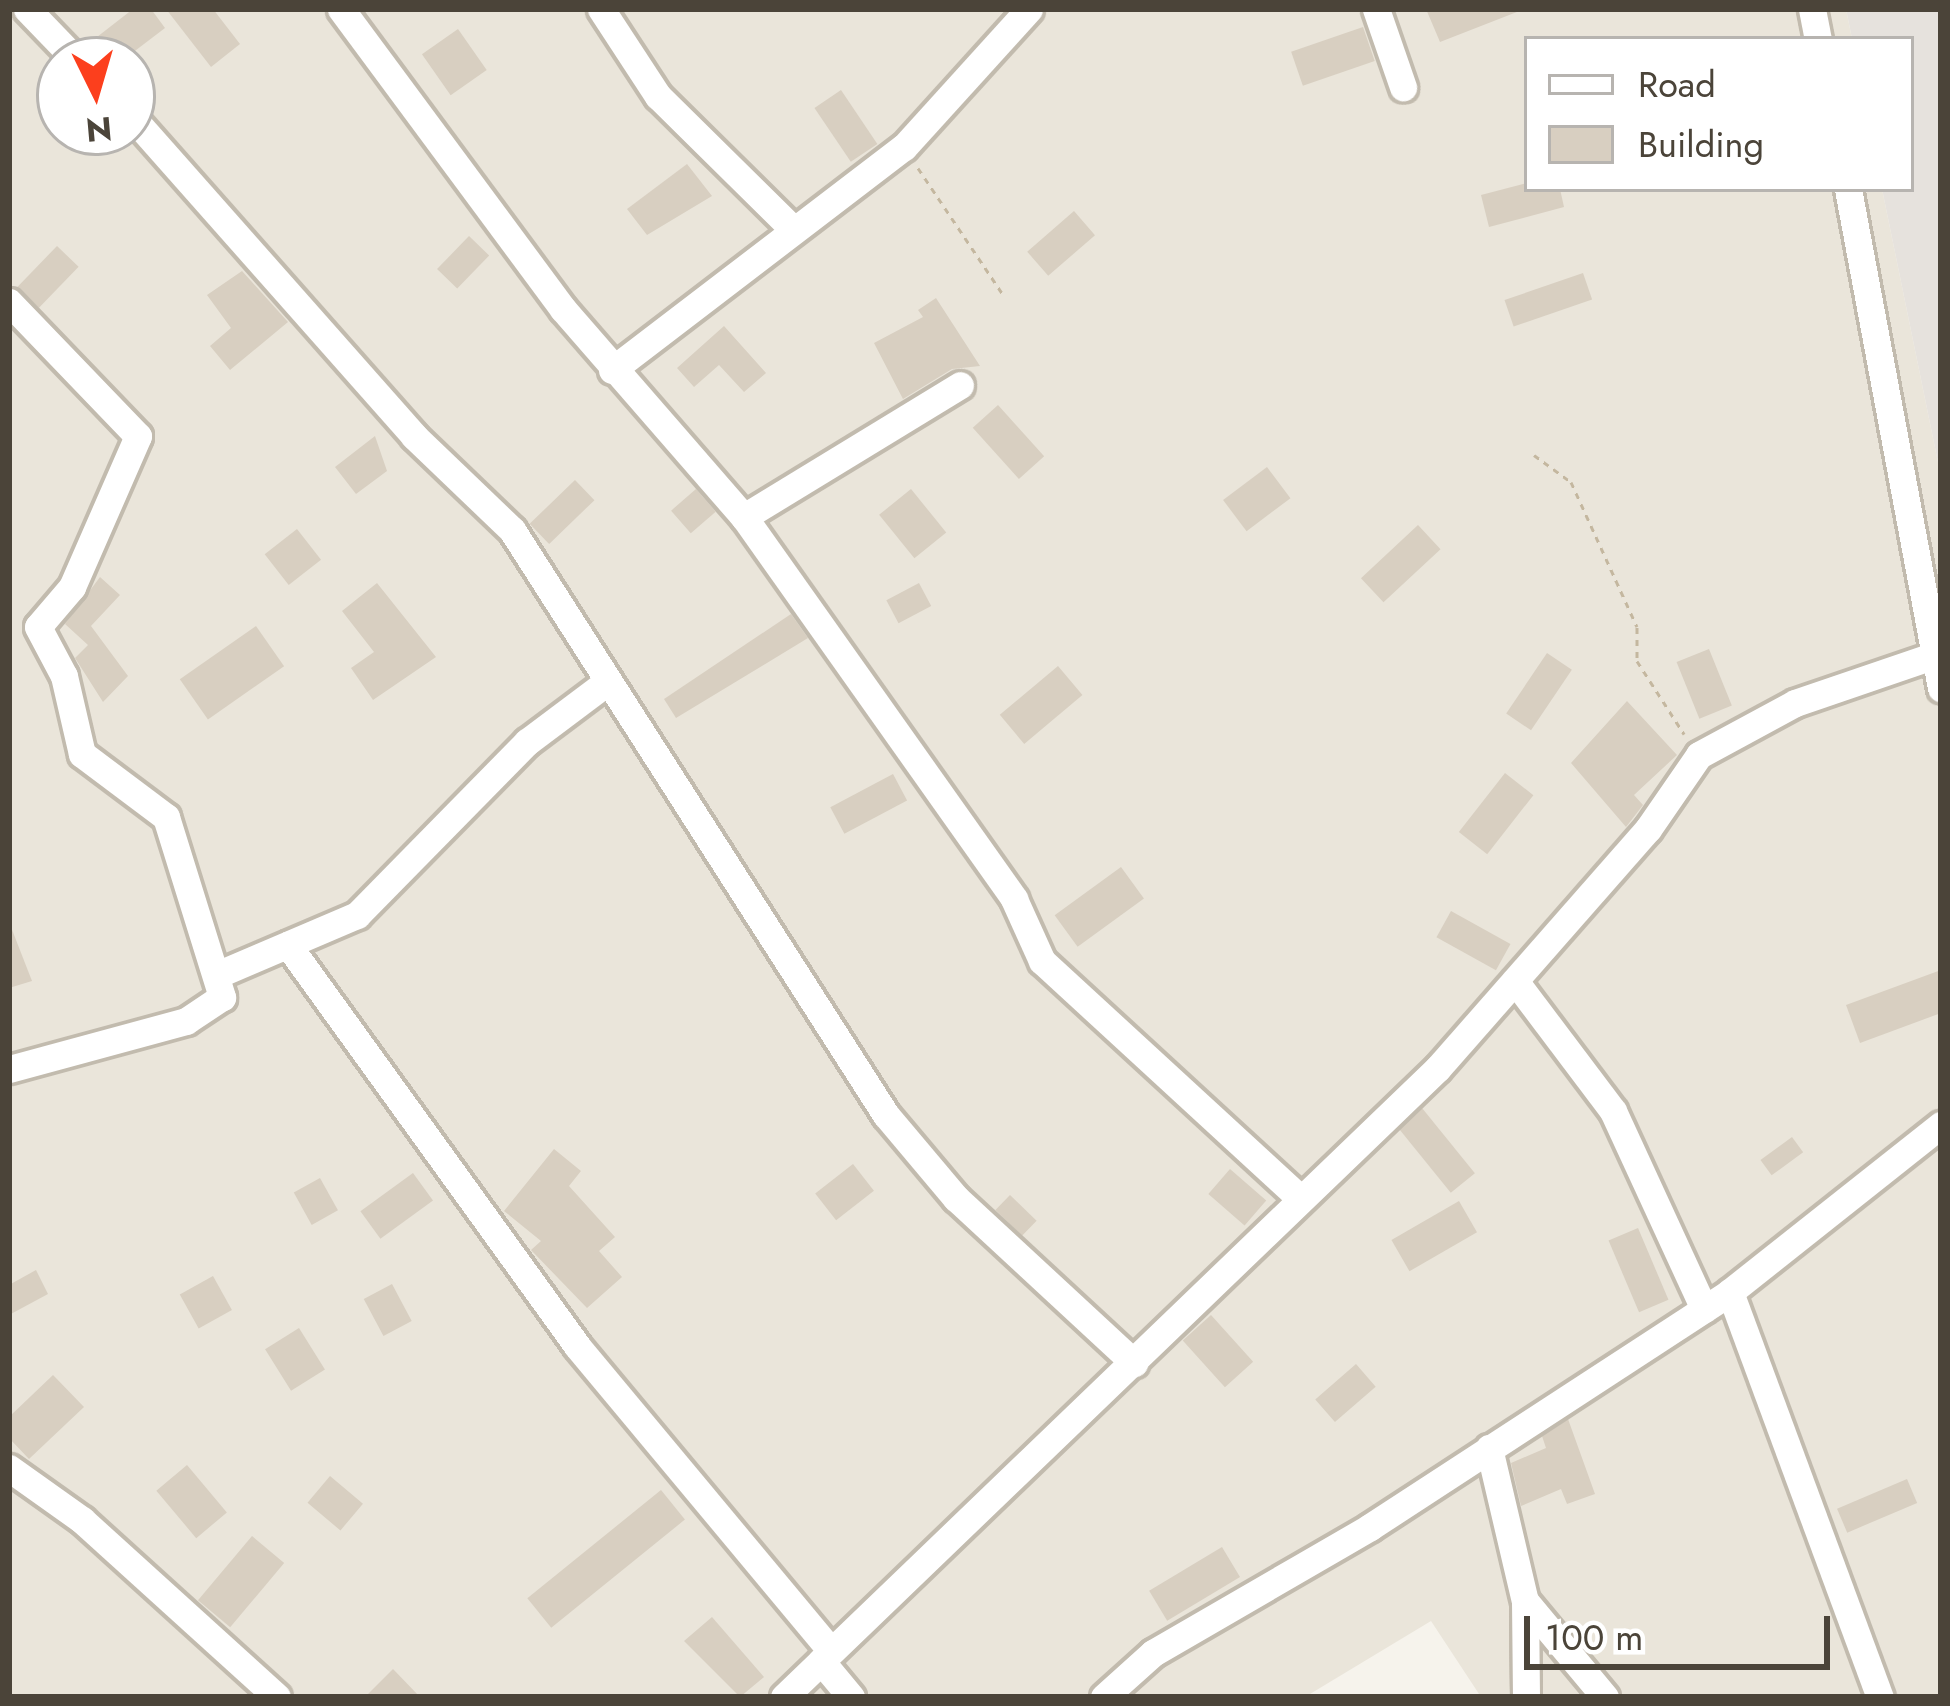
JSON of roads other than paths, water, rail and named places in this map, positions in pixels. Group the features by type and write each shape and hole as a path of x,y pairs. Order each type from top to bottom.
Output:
{"street":[{"path":"27,9 53,36"},
{"path":"340,9 612,370 744,517 1014,899 1042,962 1300,1198"},
{"path":"602,9 658,96 790,227"},
{"path":"612,370 790,227 904,147 1029,9"},
{"path":"1376,9 1403,87"},
{"path":"156,144 414,436 512,530 886,1115 972,1214 1134,1363"},
{"path":"1849,192 1941,688"},
{"path":"9,302 139,436 72,586 38,627 64,676 82,754 166,817 221,973 222,997 207,1013 9,1069"},
{"path":"744,517 960,386"},
{"path":"784,1697 1134,1363 1515,981 1699,755 1795,703 1935,655"},
{"path":"221,973 357,915 527,742 607,682"},
{"path":"288,945 577,1346 826,1656 851,1697"},
{"path":"1515,981 1613,1111 1704,1309"},
{"path":"1104,1697 1153,1652 1489,1448 1730,1292 1941,1125"},
{"path":"1730,1292 1880,1697"},
{"path":"1489,1448 1525,1601 1526,1697"},
{"path":"9,1468 82,1520 277,1697"},
{"path":"1525,1601 1605,1697"}]}
